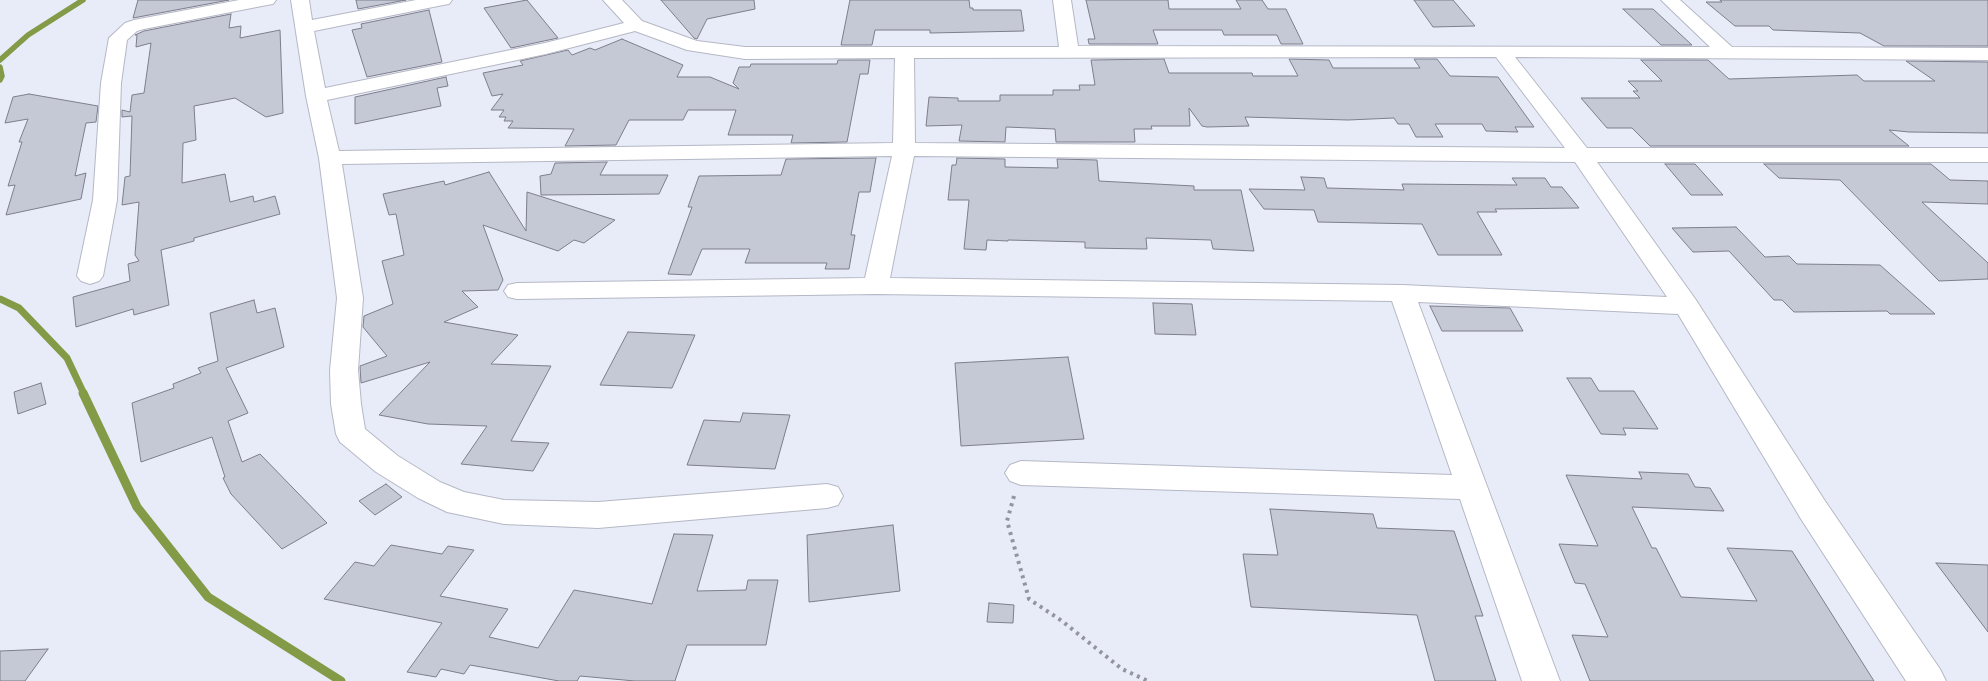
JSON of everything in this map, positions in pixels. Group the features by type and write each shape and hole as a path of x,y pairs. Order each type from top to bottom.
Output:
{"street":[{"path":"90,276 105,200 111,83 118,38 131,27 140,24 267,0"},
{"path":"300,0 316,96 330,158 350,298 344,370 346,404 351,434 387,464 429,490 458,503 504,512 598,515 827,496"},
{"path":"306,27 443,0"},
{"path":"612,0 636,25 694,46 745,53 1501,52 1988,54"},
{"path":"1062,0 1069,52"},
{"path":"1670,0 1728,54"},
{"path":"316,96 546,48 636,25"},
{"path":"1501,52 1581,154 1687,306 1814,510 1927,681"},
{"path":"876,286 904,149 905,53"},
{"path":"330,158 904,149 1988,155"},
{"path":"517,291 876,286 1402,294 1687,306"},
{"path":"1402,294 1541,681"},
{"path":"1021,473 1472,488"}],"path":[{"path":"1021,473 1006,522 1029,599 1062,621 1122,669 1148,681"}],"building":[{"path":"138,0 229,0 133,18"},
{"path":"356,0 406,0 358,9"},
{"path":"527,0 558,38 511,48 484,8"},
{"path":"661,0 754,0 755,9 707,19 697,39 694,38"},
{"path":"850,0 969,0 970,8 973,8 973,10 1021,10 1024,31 930,33 930,30 875,30 872,45 841,45"},
{"path":"1086,0 1168,0 1169,9 1241,9 1236,0 1262,0 1268,9 1286,9 1303,44 1281,44 1277,35 1224,35 1222,30 1153,30 1158,44 1089,44 1088,39 1095,39"},
{"path":"1414,0 1453,0 1475,26 1433,27"},
{"path":"1720,0 1988,0 1988,46 1884,46 1860,33 1773,30 1769,26 1735,26 1706,2 1722,2"},
{"path":"1623,9 1653,9 1692,45 1661,45"},
{"path":"429,10 442,62 367,77 352,30 362,28 361,24"},
{"path":"231,14 229,28 241,26 240,38 280,30 283,113 266,117 235,98 194,106 196,140 183,143 182,183 225,174 230,202 253,196 254,202 275,196 280,214 194,238 194,241 161,250 169,305 134,315 133,309 76,327 73,297 130,281 128,264 139,261 135,255 139,202 122,205 125,177 130,176 132,116 122,117 122,110 130,112 132,95 144,93 151,43 136,47 137,35 135,35 144,31"},
{"path":"622,39 683,65 677,77 710,77 739,89 733,83 739,67 750,67 751,64 837,64 838,60 870,60 868,74 860,74 847,142 791,143 793,135 728,135 736,110 688,110 683,120 629,120 616,145 565,146 574,129 508,128 513,121 504,121 506,117 499,117 504,110 491,110 503,94 492,96 483,73 523,65 520,61 568,50 572,55 590,48 595,50"},
{"path":"1164,59 1169,73 1252,73 1253,76 1298,76 1289,59 1329,60 1333,68 1420,68 1414,59 1437,59 1450,76 1498,77 1534,127 1515,127 1518,132 1486,131 1482,124 1435,124 1443,137 1416,137 1409,124 1398,124 1394,118 1348,120 1245,117 1249,126 1207,127 1202,126 1189,108 1190,126 1151,126 1152,129 1134,129 1135,142 1056,142 1055,129 1006,127 1005,142 959,141 962,125 926,126 929,97 958,98 958,101 1000,101 1000,95 1053,95 1053,90 1080,90 1079,85 1095,85 1091,60"},
{"path":"1641,60 1708,60 1729,79 1857,75 1864,81 1935,81 1906,61 1988,62 1988,133 1889,130 1909,146 1650,146 1632,128 1607,128 1581,98 1640,98 1633,91 1638,91 1628,81 1662,81"},
{"path":"446,77 448,86 437,88 441,106 355,124 355,97"},
{"path":"29,94 98,106 96,122 86,123 75,176 86,173 81,199 6,215 15,185 8,186 22,142 19,142 28,119 5,123 13,97"},
{"path":"876,158 870,192 859,192 851,235 855,235 849,269 825,269 827,263 745,263 750,249 702,249 691,275 668,274 692,207 688,207 699,176 781,175 786,159"},
{"path":"957,158 1005,159 1005,167 1058,168 1057,159 1097,160 1099,181 1194,186 1194,190 1241,190 1254,251 1213,249 1211,240 1146,238 1147,249 1085,248 1085,242 987,240 986,250 964,249 969,200 948,200 952,165 956,165"},
{"path":"607,162 600,175 668,175 659,194 541,195 540,176 551,174 555,163"},
{"path":"1665,164 1695,164 1723,195 1691,195"},
{"path":"1764,164 1931,164 1950,180 1988,181 1988,204 1922,202 1988,263 1988,279 1939,281 1840,180 1779,178"},
{"path":"489,172 526,231 527,192 615,220 584,243 574,240 558,251 483,225 503,280 498,290 462,291 478,307 444,322 518,335 491,364 551,366 511,441 549,443 533,471 461,464 487,426 428,424 379,415 430,362 361,383 360,366 387,356 363,327 364,316 393,304 382,261 404,255 396,214 389,215 383,194 444,181 445,185"},
{"path":"1301,177 1324,178 1327,188 1404,190 1402,184 1517,185 1512,178 1545,178 1551,187 1562,187 1579,208 1495,209 1497,212 1477,212 1502,255 1438,255 1422,224 1318,222 1314,210 1264,209 1249,189 1305,190"},
{"path":"1736,227 1765,257 1789,256 1797,264 1880,265 1935,314 1890,314 1887,311 1794,312 1782,300 1774,300 1729,251 1693,252 1672,228"},
{"path":"254,300 257,313 275,308 284,347 226,368 248,413 228,421 242,462 260,454 327,523 282,549 231,494 223,478 225,477 212,437 141,462 132,403 174,388 173,384 201,373 198,368 218,361 210,313"},
{"path":"1153,303 1192,304 1196,335 1155,334"},
{"path":"1430,306 1510,308 1523,331 1442,331"},
{"path":"628,332 695,335 672,388 600,385"},
{"path":"1068,357 1084,439 961,446 955,363"},
{"path":"1567,378 1591,378 1599,391 1634,391 1658,429 1623,428 1626,435 1601,434"},
{"path":"41,383 46,404 18,414 14,392"},
{"path":"743,413 790,415 775,469 687,465 704,420 740,422"},
{"path":"1639,472 1688,474 1695,487 1710,488 1724,511 1632,507 1652,548 1656,548 1681,597 1757,601 1727,548 1792,551 1874,681 1590,681 1572,635 1608,637 1585,584 1575,583 1559,544 1598,546 1566,475 1642,479"},
{"path":"386,484 402,497 375,515 359,501"},
{"path":"1270,509 1373,514 1377,528 1454,531 1483,616 1475,616 1496,681 1435,681 1417,615 1251,607 1243,554 1278,555"},
{"path":"893,525 900,591 809,602 807,535"},
{"path":"674,534 713,535 697,591 746,590 748,580 778,580 766,645 687,645 675,681 635,681 580,676 577,681 559,681 470,665 464,674 441,669 436,677 407,672 442,623 324,599 355,562 374,566 391,545 442,554 448,546 474,550 440,596 508,609 489,637 538,648 574,590 652,604"},
{"path":"1936,563 1988,565 1988,632"},
{"path":"989,603 1014,605 1013,623 987,622"},
{"path":"48,649 25,681 0,681 0,651"}],"waterway":[{"path":"0,60 28,35 83,0"},
{"path":"0,67 2,76 0,80"},
{"path":"0,299 19,308 67,358 84,394"},
{"path":"83,393 137,507 208,597 341,681"}]}
